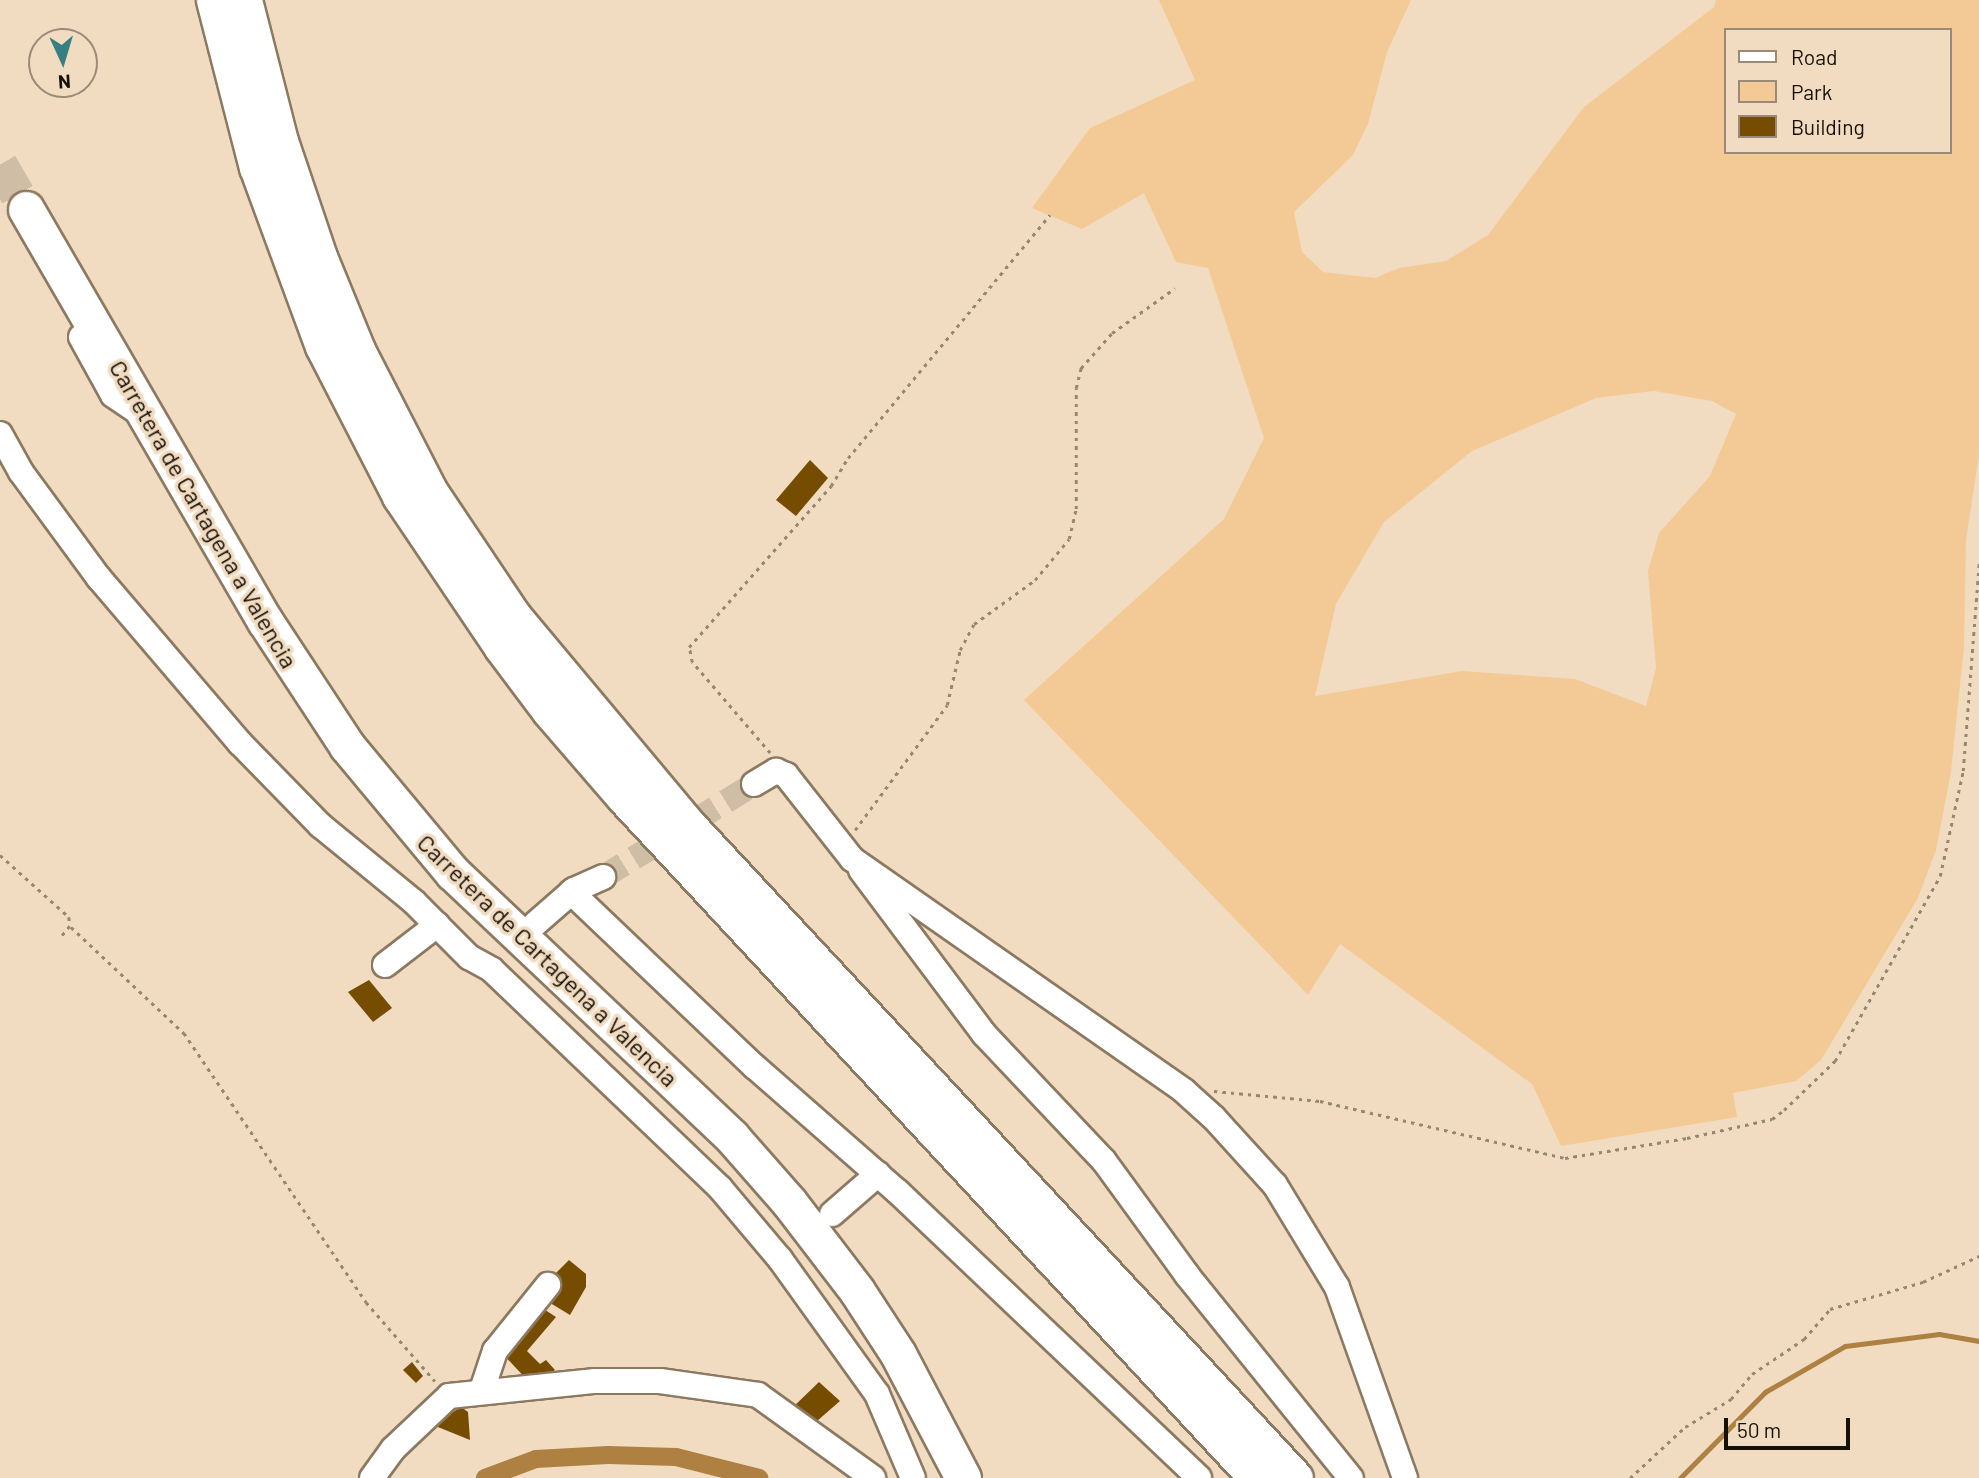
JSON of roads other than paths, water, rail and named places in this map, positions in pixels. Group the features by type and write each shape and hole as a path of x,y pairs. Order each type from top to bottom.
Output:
{"highway":[{"path":"214,0 257,167 323,346 400,496 501,646 549,710 635,808 1258,1478"},
{"path":"244,0 280,141 319,257 358,352 430,492 513,616 662,796 1295,1478"},
{"name":"Carretera de Cartagena a Valencia","path":"26,209 265,621 346,746 453,873 731,1136 823,1245 898,1354 963,1478"},
{"path":"628,1039 680,1068 787,1180 910,1351 976,1478"}],"street":[{"path":"0,434 21,472 99,578 240,743 320,825 437,925 469,957 499,962 720,1188 787,1251 877,1394 913,1478"},
{"path":"754,784 776,771 786,775 850,855 882,902 984,1034 1104,1161 1187,1275 1351,1478"},
{"path":"850,855 1196,1101 1275,1185 1313,1243 1354,1324 1405,1478"},
{"path":"535,924 571,892 603,877"},
{"path":"571,892 755,1068 878,1174 1199,1478"},
{"path":"385,965 437,925"},
{"path":"832,1214 878,1174"},
{"path":"482,1390 495,1351 548,1285"},
{"path":"372,1478 393,1449 446,1398 482,1390 660,1381 747,1392 769,1401 815,1440 873,1478"}],"waterway":[{"path":"1680,1478 1765,1392 1845,1346 1939,1334 1979,1341"},
{"path":"485,1478 536,1459 608,1455 676,1457 759,1478"}],"tunnel":[{"path":"0,164 26,209"},
{"path":"603,877 754,784"}]}
